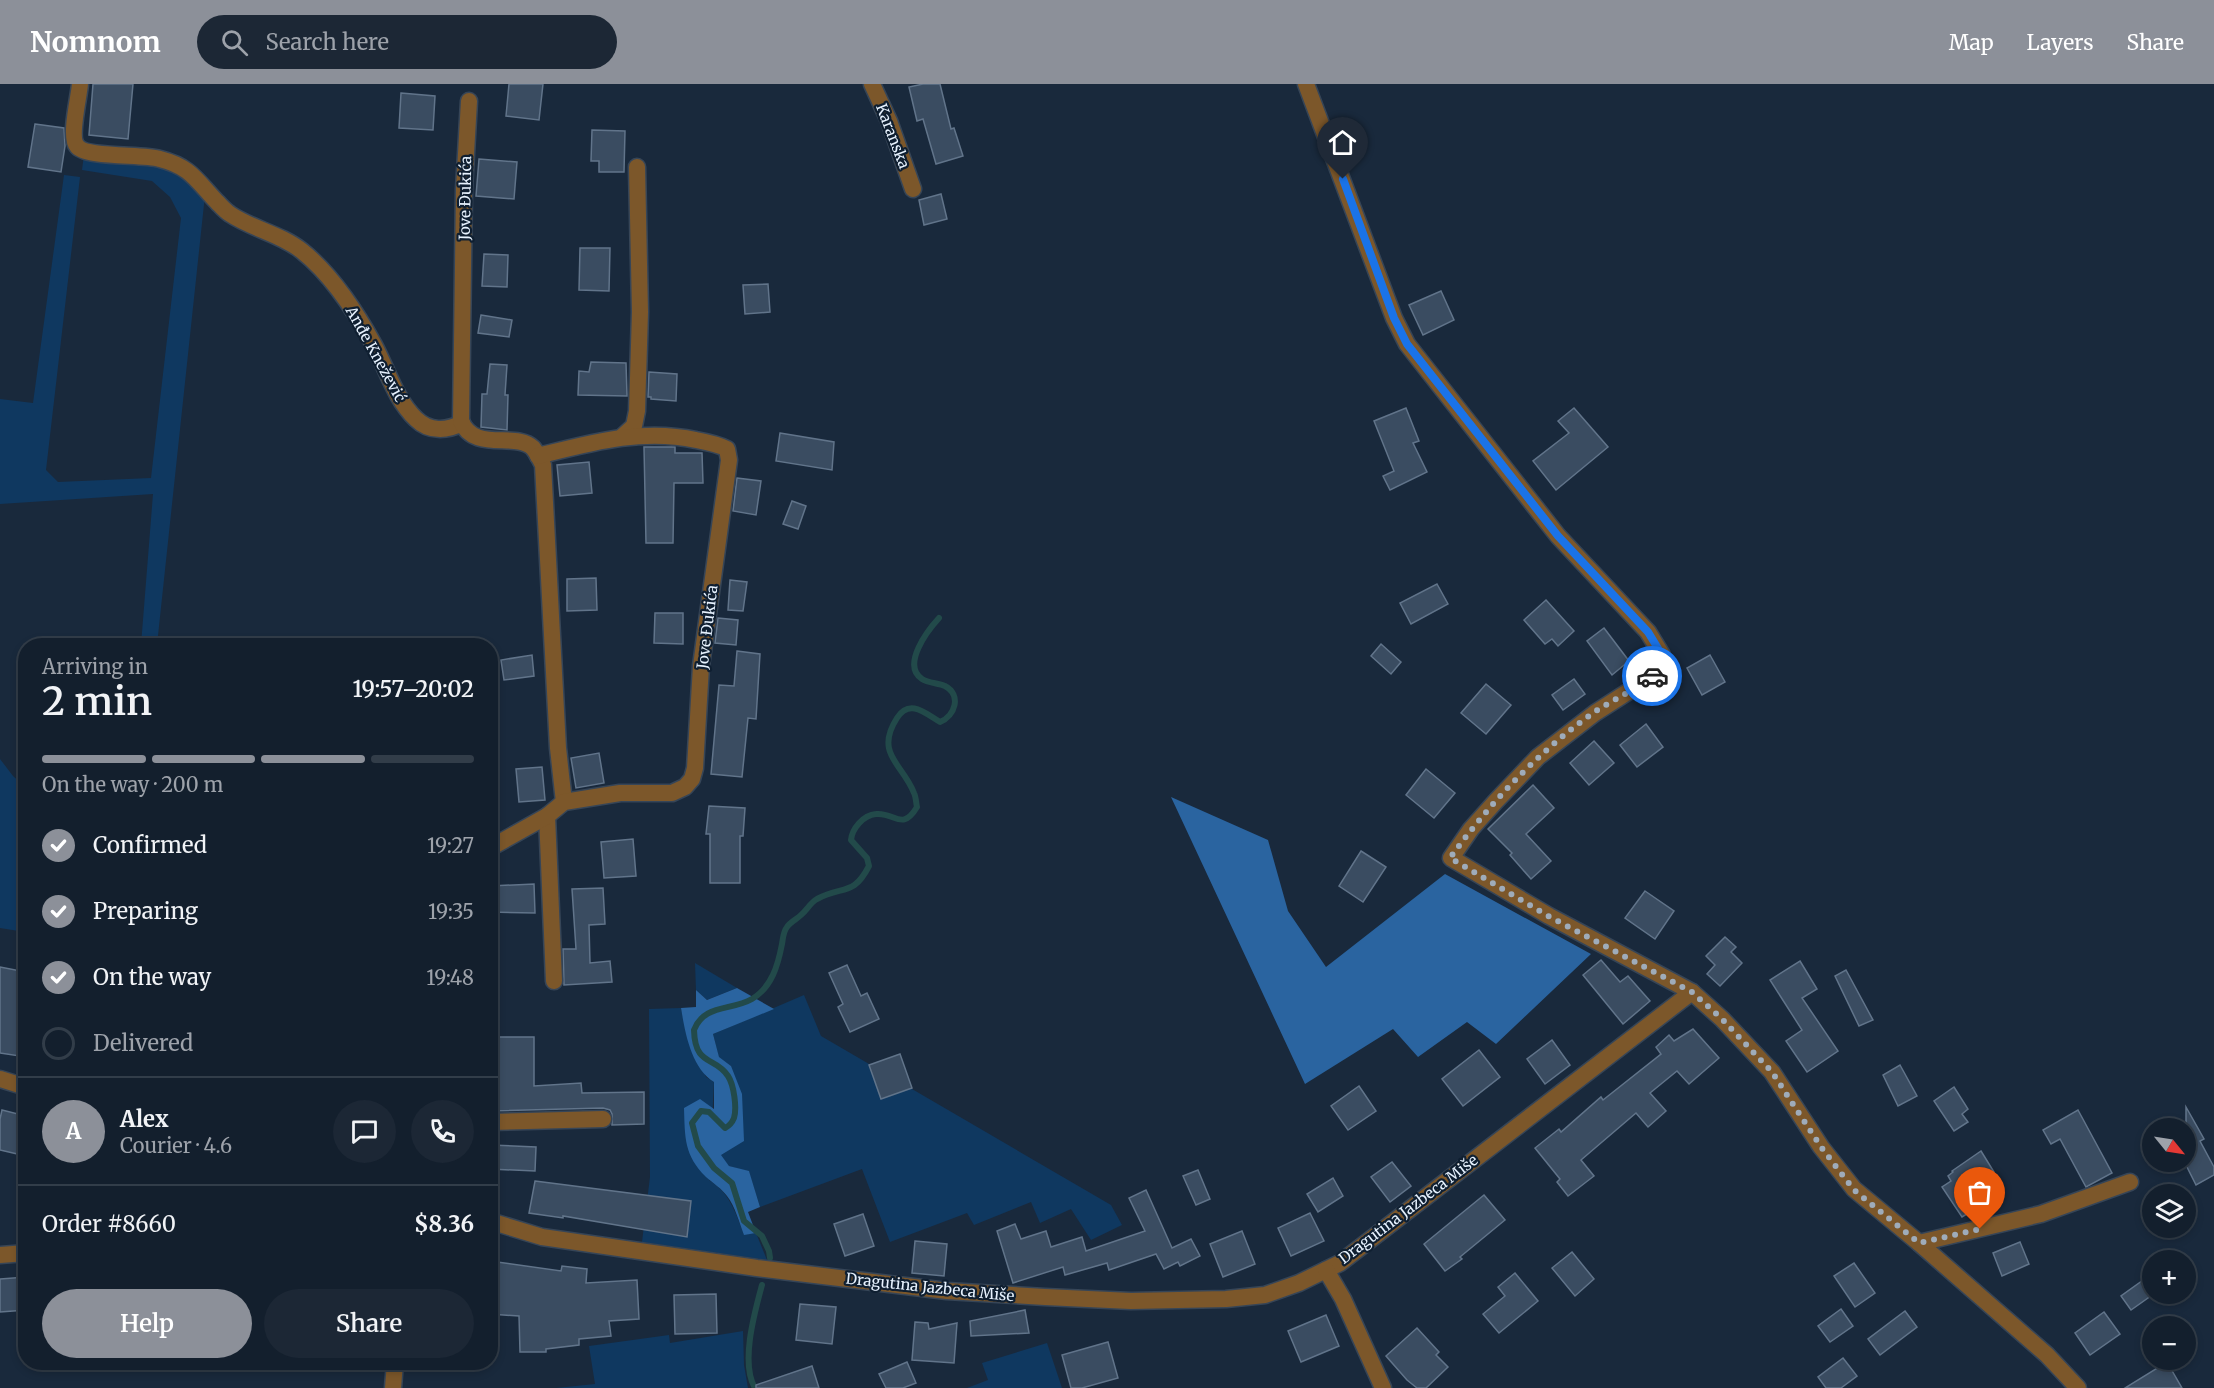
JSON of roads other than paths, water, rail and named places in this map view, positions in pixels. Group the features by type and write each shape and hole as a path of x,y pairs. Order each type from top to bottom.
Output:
{"street":[{"name":"Anđe Knežević","path":"80,84 74,136 75,145 79,149 90,154 157,158 178,164 192,174 229,214 302,251 346,300 374,345 406,408 418,421 431,428 442,430 462,423"},
{"name":"Karanska","path":"872,84 889,121 913,189"},
{"path":"1306,84 1390,308 1407,344 1558,536 1648,632 1662,655 1661,664 1651,677 1594,713 1539,757 1471,829 1450,858 1548,916 1692,992 1722,1019 1772,1072 1821,1147 1854,1190 1919,1243 2047,1355 2078,1388"},
{"name":"Jove Đukića","path":"462,423 464,189 469,101"},
{"path":"623,436 633,426 637,411 640,312 638,167"},
{"path":"462,423 470,434 479,438 526,444 543,465 558,748 564,802 547,816 498,844"},
{"name":"Jove Đukića","path":"538,456 623,436 677,436 720,445 727,449 729,460 701,666 695,768 692,779 685,787 672,793 620,794 564,802"},
{"path":"547,816 554,981"},
{"name":"Dragutina Jazbeca Miše","path":"498,1223 542,1237 757,1268 947,1291 1131,1301 1226,1299 1265,1295 1340,1263 1692,992"},
{"path":"0,1079 18,1085"},
{"path":"498,1122 603,1119"},
{"path":"1919,1243 2041,1214 2130,1182"},
{"path":"0,1255 18,1254"},
{"path":"1326,1270 1343,1299 1383,1388"},
{"path":"393,1388 394,1370"}],"waterway":[{"path":"770,1258 762,1236 744,1221 732,1183 714,1168 698,1146 692,1123 701,1111 709,1112 725,1128 734,1118 735,1103 728,1076 702,1056 695,1042 694,1030 704,1016 711,1012 744,1003 759,994 773,975 788,925 812,902 847,889 863,876 869,866 867,858 851,840 859,823 876,814 902,820 912,814 917,807 915,795 893,758 888,741 897,718 907,709 913,708 924,712 940,722 953,710 955,700 950,690 945,686 922,679 916,673 914,665 918,648 939,618"},
{"path":"755,1388 749,1365 749,1351 762,1285"}]}
